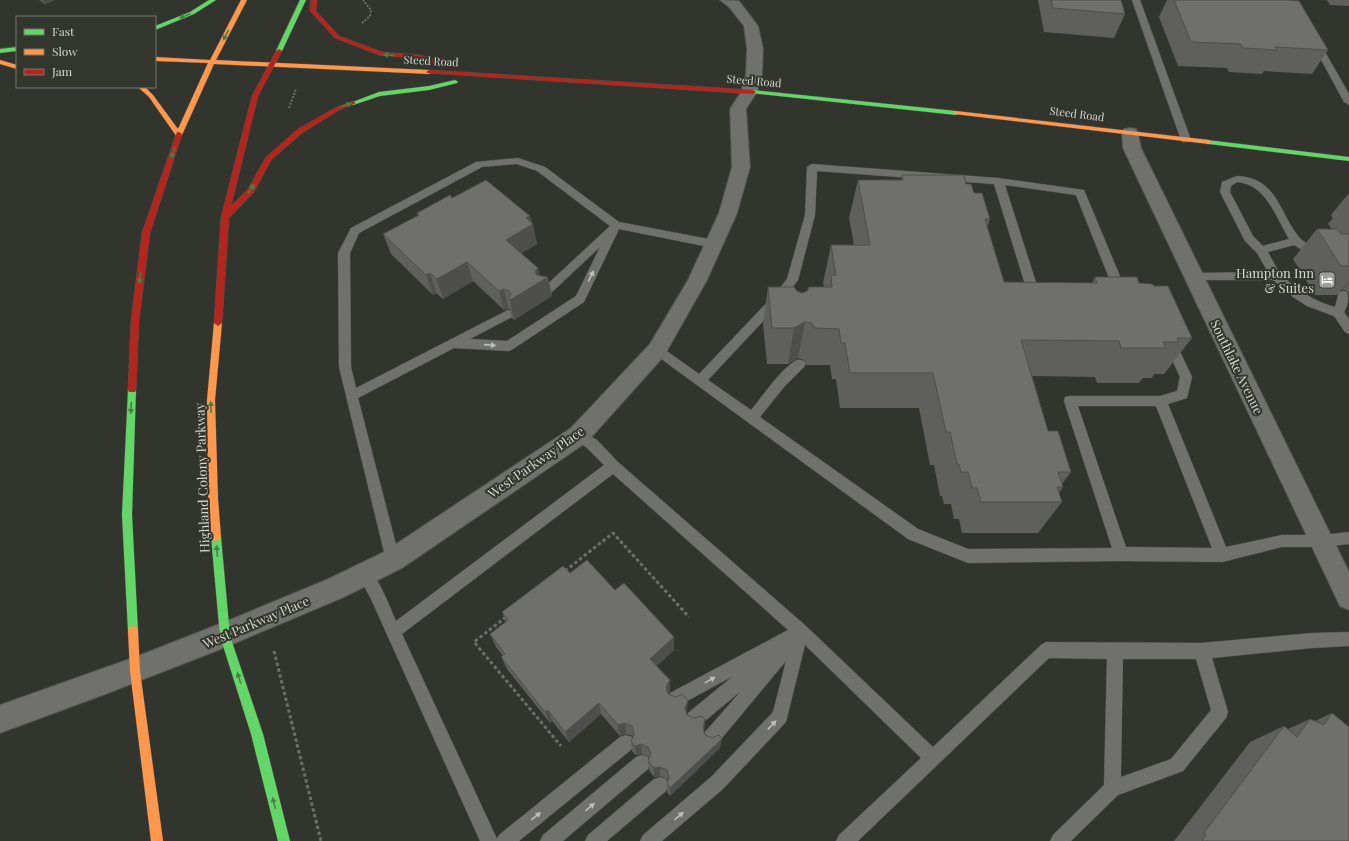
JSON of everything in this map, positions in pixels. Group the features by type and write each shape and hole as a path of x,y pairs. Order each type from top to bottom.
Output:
{"street":[{"path":"156,28 192,13 213,0"},
{"path":"157,841 136,671 127,515 135,321 146,233 179,135 212,61 244,0"},
{"name":"Highland Colony Parkway","path":"284,841 257,734 225,636 213,500 211,400 225,217 255,96 273,65 303,0"},
{"path":"314,0 314,11 337,37 381,54 420,57 481,75"},
{"name":"West Parkway Place","path":"0,719 136,671 225,636 365,575 393,560 579,435 656,350 697,280 728,213 740,167 738,109 750,92 754,74 755,49 751,26 734,4 727,0"},
{"path":"0,51 16,49"},
{"path":"0,55 16,55"},
{"name":"Steed Road","path":"156,59 481,75 750,92 1011,118 1349,159"},
{"path":"0,62 16,67"},
{"path":"225,217 251,190 268,159 300,130 337,109 379,94 429,88 481,75"},
{"path":"142,88 151,96 179,135"},
{"name":"Southlake Avenue","path":"1130,133 1132,148 1349,598"}],"lane":[{"path":"1136,0 1186,140"},
{"path":"1311,34 1349,102"},
{"path":"393,560 350,396 345,367 344,253 355,231 480,164 518,161 541,169 616,225 714,244"},
{"path":"700,381 780,296 792,280 810,215 812,167 998,181 1080,192 1121,293"},
{"path":"1320,259 1311,249 1296,241 1267,192 1251,181 1237,178 1226,184 1225,192 1249,238 1261,250 1276,276 1300,298 1324,310 1338,312 1349,329"},
{"path":"998,181 1034,294 1050,294"},
{"path":"546,291 616,225"},
{"path":"451,342 509,346 580,299 616,225"},
{"path":"1261,250 1296,241"},
{"path":"1193,277 1276,276"},
{"path":"1105,293 1121,293 1133,297"},
{"path":"1338,312 1342,306 1343,295"},
{"path":"780,296 786,307"},
{"path":"350,396 451,342 508,314"},
{"path":"1121,554 1070,401 1160,401 1183,394 1186,377 1165,330"},
{"path":"656,350 913,534 968,556 1121,554 1222,555 1282,541 1322,541 1349,538"},
{"path":"752,418 780,383 800,364"},
{"path":"1160,401 1222,555"},
{"path":"579,435 592,444 613,466 801,631 933,758"},
{"path":"393,632 613,466"},
{"path":"365,575 376,594 490,841"},
{"path":"676,698 801,631"},
{"path":"694,719 801,631"},
{"path":"711,738 801,631"},
{"path":"649,841 717,783 780,716 801,631"},
{"path":"845,841 1046,650 1115,652 1202,651 1326,639 1349,639"},
{"path":"1059,841 1112,788 1178,765 1220,712 1202,651"},
{"path":"1112,788 1115,652"},
{"path":"506,841 626,743"},
{"path":"549,841 642,763"},
{"path":"594,841 660,785"}],"path":[{"path":"358,26 370,16 371,10 363,0"},
{"path":"558,576 613,533 689,616"},
{"path":"510,614 474,642 561,746"},
{"path":"274,651 321,841"}],"building":[{"path":"1051,0 1121,0 1125,14 1053,8"},
{"path":"1174,0 1299,1 1328,50 1275,47 1277,50 1243,48 1241,44 1191,42"},
{"path":"902,175 964,175 966,184 971,184 974,193 982,193 990,219 985,219 1004,282 1097,283 1095,277 1137,277 1139,283 1152,284 1154,286 1168,286 1192,338 1177,338 1179,342 1163,342 1166,348 1121,348 1119,341 1021,340 1048,431 1058,431 1071,472 1058,472 1063,487 1057,487 1062,502 981,502 977,488 972,488 968,472 961,472 959,464 957,464 950,432 946,432 933,373 850,373 845,343 841,343 839,329 815,328 812,323 805,322 794,328 772,328 768,287 794,287 797,291 802,293 807,291 809,287 832,287 831,275 836,275 831,245 870,245 858,180 903,180"},
{"path":"486,180 530,216 526,218 533,224 506,240 538,268 535,271 537,275 548,277 510,300 508,299 511,294 509,291 504,289 499,291 467,262 437,279 430,273 426,275 383,234 419,215 417,213 450,195 452,198"},
{"path":"1317,229 1336,229 1341,234 1349,234 1349,266 1341,266"},
{"path":"587,560 615,590 624,583 674,637 650,659 670,680 666,687 668,694 676,697 682,694 688,701 685,708 687,715 694,718 702,716 705,720 703,727 705,735 712,738 719,735 722,739 670,788 667,784 669,777 667,770 660,767 654,768 648,761 651,754 648,747 641,744 635,746 631,741 634,734 632,726 625,723 618,725 599,703 565,732 548,710 545,712 501,657 505,654 490,634 508,620 502,612 563,566 570,573"},
{"path":"1332,713 1349,727 1349,841 1202,841 1206,835 1204,833 1284,726 1297,737 1310,719 1324,725"}],"traffic: fast":[{"path":"156,28 192,13 213,0"},
{"path":"279,51 303,0"},
{"path":"0,51 16,49"},
{"path":"353,103 379,94 429,88 455,82"},
{"path":"753,92 956,113"},
{"path":"1209,142 1349,159"},
{"path":"132,390 127,515 133,631"},
{"path":"216,537 225,636 257,734 284,841"}],"traffic: slow":[{"path":"179,134 212,61 244,0"},
{"path":"156,59 429,72"},
{"path":"0,62 16,67"},
{"path":"142,88 151,96 179,135"},
{"path":"956,113 1209,142"},
{"path":"216,537 213,499 211,400 218,323"},
{"path":"133,631 135,671 157,841"}],"traffic: jam":[{"path":"314,0 313,11 337,37 381,54 420,57 448,65"},
{"path":"218,323 225,217 255,96 279,51"},
{"path":"429,72 753,92"},
{"path":"225,217 251,190 268,159 300,131 337,109 353,103"},
{"path":"132,390 135,321 146,233 179,134"}],"place":[{"name":"Hampton Inn & Suites","path":"1327,280"}]}
